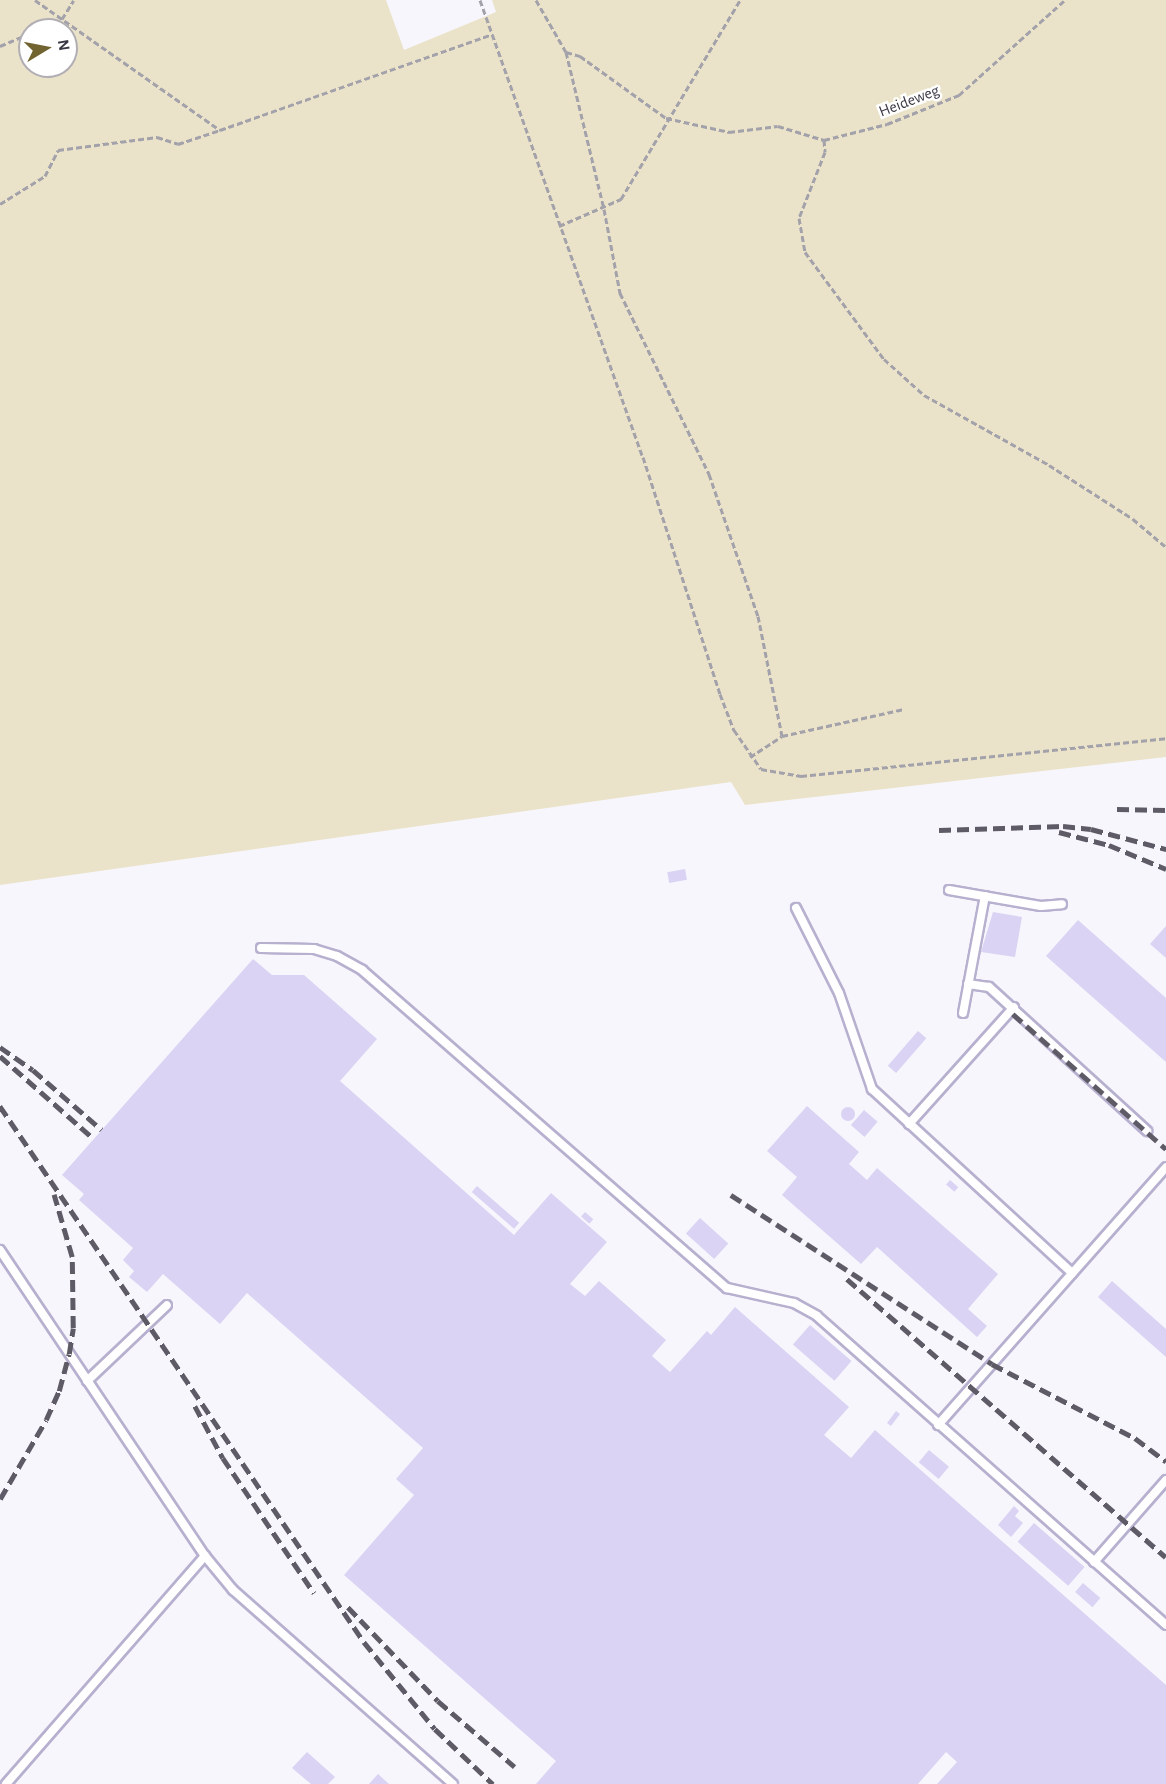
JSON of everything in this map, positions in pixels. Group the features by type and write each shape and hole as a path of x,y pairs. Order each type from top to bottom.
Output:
{"lane":[{"path":"949,890 1041,906 1062,904"},
{"path":"963,1013 985,896"},
{"path":"796,908 839,993 872,1089 1072,1273"},
{"path":"261,948 315,949 337,956 362,970 727,1288 794,1303 817,1316 1166,1625"},
{"path":"968,984 989,987 1014,1007 1147,1131"},
{"path":"909,1124 1014,1007"},
{"path":"938,1425 1166,1167"},
{"path":"0,1250 205,1556 233,1590 453,1784"},
{"path":"87,1381 167,1305"},
{"path":"1094,1562 1166,1480"},
{"path":"6,1784 205,1556"}],"path":[{"path":"35,0 61,18"},
{"path":"63,18 74,0"},
{"path":"480,0 643,457 720,694 750,757 761,769 801,776 1166,738"},
{"path":"536,0 566,52 604,209 620,293 709,474 758,616 782,736"},
{"path":"559,226 604,209 621,199 666,118 740,0"},
{"name":"Heideweg","path":"824,140 887,124 959,95 1065,0"},
{"path":"78,30 220,130"},
{"path":"0,204 45,176 58,150 157,136 178,144 492,34"},
{"path":"0,46 18,38"},
{"path":"566,52 580,56 666,118 729,132 778,126 824,140 825,152 799,218 805,252 884,358 924,395 1049,465 1133,519 1166,547"},
{"path":"750,757 782,736 904,709"}],"shaded area":[{"path":"0,0 386,0 404,50 496,12 492,0 1166,0 1166,757 745,805 731,782 0,885"}],"building":[{"path":"685,869 687,880 669,883 667,872"},
{"path":"993,912 1022,917 1015,957 981,952"},
{"path":"1078,920 1166,998 1166,1062 1046,956"},
{"path":"1166,926 1166,958 1150,944"},
{"path":"253,959 272,975 304,975 377,1039 340,1081 514,1235 551,1193 607,1242 570,1284 585,1296 599,1281 666,1340 652,1356 670,1372 707,1331 711,1335 735,1307 849,1407 824,1435 851,1458 875,1430 1166,1685 1166,1784 937,1784 957,1762 946,1752 918,1784 536,1784 556,1761 344,1575 414,1495 396,1479 423,1448 247,1293 220,1324 163,1274 147,1292 129,1277 134,1271 123,1260 133,1248 79,1200 84,1194 62,1175"},
{"path":"918,1031 926,1038 896,1073 888,1066"},
{"path":"807,1106 859,1152 849,1164 867,1180 877,1168 998,1274 968,1309 987,1326 977,1337 877,1247 861,1264 782,1195 797,1177 767,1151"},
{"path":"848,1107 853,1109 855,1114 853,1119 848,1121 843,1119 841,1114 843,1109"},
{"path":"864,1110 878,1122 864,1137 851,1125"},
{"path":"950,1180 958,1187 954,1192 946,1185"},
{"path":"477,1186 519,1223 514,1229 472,1192"},
{"path":"585,1212 593,1219 589,1224 581,1217"},
{"path":"700,1218 728,1243 714,1259 686,1234"},
{"path":"1112,1281 1166,1329 1166,1357 1098,1297"},
{"path":"810,1325 852,1361 834,1381 793,1345"},
{"path":"896,1411 900,1414 891,1426 887,1423"},
{"path":"929,1450 949,1467 939,1479 919,1462"},
{"path":"1014,1506 1019,1511 1015,1516 1023,1523 1011,1537 998,1525"},
{"path":"1034,1523 1085,1567 1068,1586 1018,1542"},
{"path":"1083,1583 1100,1598 1092,1607 1075,1592"},
{"path":"307,1752 335,1777 328,1784 311,1784 292,1768"},
{"path":"378,1774 389,1784 369,1784"}],"railway":[{"path":"1117,809 1166,810"},
{"path":"939,830 1063,826 1091,829 1166,849"},
{"path":"1059,832 1109,845 1166,869"},
{"path":"1013,1014 1166,1149"},
{"path":"0,1047 33,1070 102,1130"},
{"path":"0,1056 94,1139"},
{"path":"0,1106 364,1642 435,1729 493,1784"},
{"path":"0,1499 46,1420 59,1391 69,1354 73,1328 72,1257 54,1195"},
{"path":"731,1195 992,1364 1135,1438 1166,1461"},
{"path":"847,1279 1166,1557"},
{"path":"195,1406 223,1458 314,1593"},
{"path":"348,1607 438,1701 515,1767"}]}
